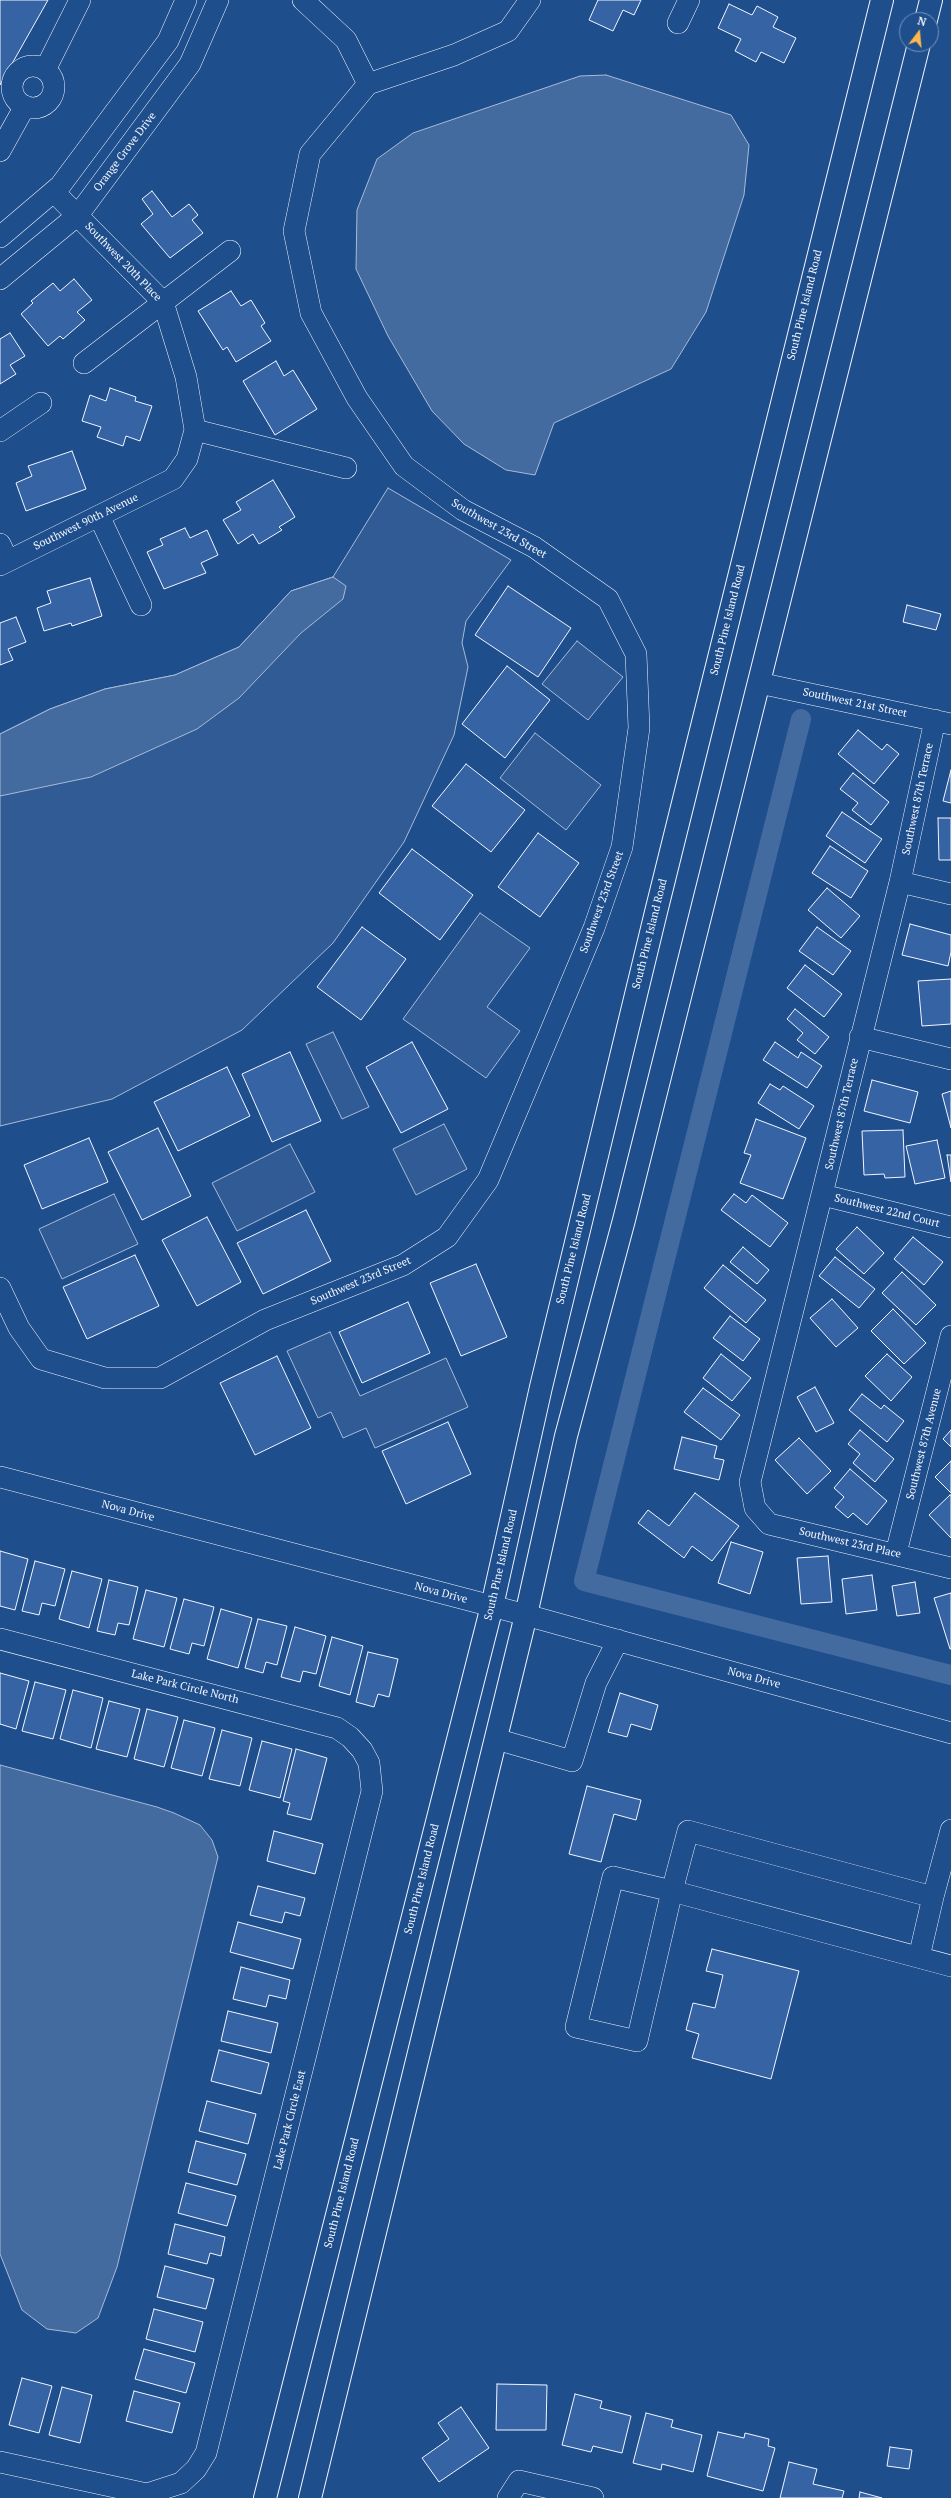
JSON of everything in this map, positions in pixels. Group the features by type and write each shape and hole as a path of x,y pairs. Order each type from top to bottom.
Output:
{"main road":[{"name":"South Pine Island Road","path":"265,2498 492,1606 540,1387 882,0"},
{"path":"928,12 931,0"},
{"path":"310,2498 526,1615 566,1436 626,1213 917,52"}],"street":[{"path":"45,70 80,0"},
{"path":"0,237 60,186 126,101 168,41 186,0"},
{"name":"Orange Grove Drive","path":"0,280 78,215 190,64 218,0"},
{"path":"303,0 346,40 368,84 454,55 508,30 530,0"},
{"path":"678,23 689,0"},
{"path":"39,67 45,70 53,81 53,95 44,105 38,108 25,106 19,103 12,90 15,76 25,68 39,67"},
{"name":"Southwest 23rd Street","path":"0,1288 19,1328 41,1359 105,1378 160,1378 265,1320 403,1265 447,1237 488,1180 594,928 622,847 639,728 636,654 608,599 534,547 463,510 404,466 357,398 311,314 294,231 310,154 368,84"},
{"path":"0,150 25,106"},
{"name":"Southwest 20th Place","path":"54,192 163,302 186,377 195,430 187,458 173,479"},
{"path":"84,363 230,251"},
{"path":"0,430 41,403"},
{"path":"195,430 346,468"},
{"name":"Southwest 90th Avenue","path":"3,557 99,516 173,479"},
{"path":"99,516 141,604"},
{"name":"Southwest 21st Street","path":"759,683 943,722"},
{"name":"Southwest 87th Terrace","path":"755,1508 750,1482 860,1037 943,722"},
{"path":"900,882 951,894"},
{"path":"860,1037 951,1059"},
{"name":"Southwest 22nd Court","path":"822,1195 951,1227"},
{"name":"Southwest 87th Avenue","path":"896,1553 951,1336"},
{"name":"Nova Drive","path":"0,1477 526,1615 951,1733"},
{"name":"Southwest 23rd Place","path":"755,1508 769,1524 896,1553 951,1568"},
{"name":"Lake Park Circle North","path":"0,1639 324,1723 337,1728 350,1737 362,1750"},
{"path":"496,1739 572,1761 596,1683 618,1640"},
{"name":"Lake Park Circle East","path":"0,2462 147,2494 181,2483 196,2470 208,2447 370,1802 372,1777 369,1763 362,1750"},
{"path":"919,1957 951,1830"},
{"path":"934,1897 688,1831 672,1891 636,2040 576,2027 613,1877 672,1891 951,1966"},
{"path":"514,2489 593,2498"}],"shaded area":[{"path":"606,75 731,115 749,145 744,195 706,312 671,369 554,423 535,475 506,470 464,444 432,411 388,336 356,269 357,210 377,159 413,133 580,76"},
{"path":"388,488 511,560 466,621 462,643 468,667 454,735 404,842 333,943 242,1030 112,1099 0,1126 0,734 50,709 105,689 175,675 239,647 291,591 333,577"},
{"path":"333,577 346,586 343,599 301,633 239,698 197,729 91,777 0,796 0,734 50,709 105,689 175,675 239,647 291,591"},
{"path":"577,641 623,677 588,720 542,684"},
{"path":"535,733 601,785 566,830 500,778"},
{"path":"480,913 530,948 487,1007 520,1031 486,1078 403,1019"},
{"path":"333,1032 369,1107 342,1119 306,1044"},
{"path":"444,1124 467,1169 416,1195 393,1149"},
{"path":"290,1144 315,1192 237,1231 212,1183"},
{"path":"114,1194 138,1244 62,1279 39,1229"},
{"path":"330,1332 360,1396 446,1358 468,1407 375,1448 366,1428 343,1438 331,1412 318,1418 287,1351"},
{"path":"0,1765 157,1807 174,1813 200,1825 212,1840 218,1857 117,2267 98,2318 76,2333 47,2329 22,2310 0,2254"}],"building":[{"path":"0,0 48,0 0,85"},
{"path":"598,0 641,0 634,15 623,10 613,31 589,20"},
{"path":"729,4 752,15 757,6 778,17 773,27 796,38 784,63 761,52 756,62 735,51 741,39 718,28"},
{"path":"152,191 172,217 189,204 198,215 192,220 203,233 170,258 141,224 153,214 142,199"},
{"path":"74,279 92,300 77,312 85,320 63,339 60,336 48,346 21,314 33,303 31,301 53,283 60,291"},
{"path":"231,291 241,306 251,300 265,323 261,326 271,341 236,362 227,347 223,350 198,311"},
{"path":"10,333 25,356 10,365 16,374 0,384 0,339"},
{"path":"276,361 284,376 293,370 317,409 275,435 243,381"},
{"path":"110,388 136,397 135,401 152,406 140,441 126,436 123,446 97,437 101,427 82,421 90,395 106,401"},
{"path":"72,451 86,489 26,511 16,483 32,476 28,466"},
{"path":"273,480 295,517 279,527 282,530 259,544 253,534 238,544 223,520 241,510 236,502"},
{"path":"185,528 190,538 207,530 218,555 201,563 206,573 164,589 147,552 163,545 160,539"},
{"path":"90,578 102,616 72,626 71,623 44,631 37,608 51,603 47,591"},
{"path":"508,586 571,628 538,677 475,635"},
{"path":"907,605 941,614 936,630 903,622"},
{"path":"16,617 26,642 8,649 13,660 0,665 0,623"},
{"path":"507,666 550,700 505,758 462,724"},
{"path":"858,730 882,750 887,744 899,754 874,784 838,754"},
{"path":"466,764 525,810 491,852 432,806"},
{"path":"951,770 951,803 943,801"},
{"path":"853,773 889,802 871,825 852,810 858,803 840,789"},
{"path":"842,812 882,839 865,863 826,836"},
{"path":"938,818 951,818 951,860 939,860"},
{"path":"538,833 579,863 540,917 498,887"},
{"path":"830,846 868,871 851,898 812,873"},
{"path":"412,849 473,895 440,940 379,893"},
{"path":"827,888 860,916 841,938 808,910"},
{"path":"910,924 951,935 951,952 948,966 902,955"},
{"path":"362,927 406,959 361,1020 317,987"},
{"path":"817,927 851,951 833,975 799,951"},
{"path":"805,965 842,994 824,1017 787,988"},
{"path":"951,979 951,1024 922,1026 918,981"},
{"path":"795,1009 829,1037 815,1054 797,1040 803,1033 787,1019"},
{"path":"412,1042 448,1109 401,1133 366,1067"},
{"path":"775,1042 798,1058 801,1052 822,1066 807,1088 763,1060"},
{"path":"290,1052 321,1121 272,1142 242,1074"},
{"path":"227,1067 250,1116 178,1151 154,1102"},
{"path":"872,1080 918,1092 910,1123 864,1111"},
{"path":"770,1084 780,1090 783,1086 814,1106 799,1129 758,1103"},
{"path":"951,1091 951,1128 942,1094"},
{"path":"756,1119 806,1138 783,1199 740,1183 751,1155 744,1153"},
{"path":"158,1128 191,1196 142,1220 108,1152"},
{"path":"903,1130 905,1177 885,1178 884,1174 864,1175 862,1131"},
{"path":"89,1138 108,1182 42,1209 24,1165"},
{"path":"937,1140 945,1178 915,1184 906,1146"},
{"path":"947,1155 951,1155 951,1182"},
{"path":"734,1194 746,1203 752,1195 788,1223 770,1247 721,1210"},
{"path":"306,1210 331,1261 263,1294 237,1243"},
{"path":"207,1217 241,1282 197,1306 162,1240"},
{"path":"857,1227 884,1253 864,1274 836,1249"},
{"path":"913,1237 943,1262 924,1285 894,1259"},
{"path":"743,1247 769,1270 757,1284 730,1262"},
{"path":"135,1255 159,1306 87,1339 63,1287"},
{"path":"835,1257 875,1289 859,1308 819,1276"},
{"path":"476,1264 507,1337 461,1356 430,1283"},
{"path":"723,1265 766,1300 746,1323 704,1288"},
{"path":"902,1272 936,1305 916,1325 882,1293"},
{"path":"832,1299 858,1328 836,1347 810,1318"},
{"path":"408,1302 430,1353 362,1383 339,1332"},
{"path":"893,1309 926,1343 904,1364 871,1331"},
{"path":"730,1316 760,1339 743,1361 713,1338"},
{"path":"721,1354 751,1378 732,1401 703,1378"},
{"path":"887,1354 912,1377 891,1401 865,1376"},
{"path":"277,1356 311,1428 255,1455 220,1383"},
{"path":"815,1387 834,1423 816,1432 797,1397"},
{"path":"703,1388 740,1415 721,1440 684,1412"},
{"path":"862,1394 881,1409 884,1405 904,1421 887,1442 849,1410"},
{"path":"448,1422 471,1474 406,1504 382,1451"},
{"path":"860,1430 894,1459 875,1482 853,1463 860,1454 848,1444"},
{"path":"951,1430 951,1447 943,1439"},
{"path":"682,1437 717,1446 714,1458 724,1460 719,1480 674,1469"},
{"path":"799,1438 831,1471 807,1494 775,1460"},
{"path":"951,1461 951,1493 935,1477"},
{"path":"850,1469 887,1501 867,1525 853,1513 848,1518 835,1507 844,1497 834,1488"},
{"path":"695,1493 739,1526 712,1561 692,1546 684,1558 638,1523 648,1510 669,1526"},
{"path":"951,1495 951,1538 929,1515"},
{"path":"731,1542 763,1552 750,1594 718,1583"},
{"path":"0,1551 28,1559 15,1610 0,1606"},
{"path":"828,1556 832,1602 801,1604 797,1558"},
{"path":"35,1561 65,1569 55,1606 42,1603 39,1615 22,1611"},
{"path":"72,1571 102,1579 89,1628 59,1619"},
{"path":"872,1575 877,1610 846,1614 842,1579"},
{"path":"109,1580 138,1587 129,1625 118,1623 115,1635 97,1631"},
{"path":"915,1582 920,1613 897,1616 892,1586"},
{"path":"146,1590 177,1598 164,1647 133,1639"},
{"path":"951,1593 951,1649 950,1649 934,1598"},
{"path":"184,1599 214,1607 204,1646 192,1643 189,1654 170,1649"},
{"path":"221,1609 252,1618 238,1668 207,1659"},
{"path":"258,1619 287,1626 277,1665 266,1662 263,1673 245,1668"},
{"path":"295,1627 326,1636 316,1674 303,1671 300,1682 281,1677"},
{"path":"332,1637 363,1646 350,1695 319,1686"},
{"path":"368,1652 398,1659 389,1697 378,1694 374,1707 356,1702"},
{"path":"0,1673 29,1681 16,1729 0,1724"},
{"path":"35,1682 66,1690 53,1739 22,1731"},
{"path":"73,1690 103,1698 91,1748 60,1739"},
{"path":"620,1693 658,1705 651,1730 631,1724 627,1737 608,1732"},
{"path":"109,1701 140,1709 127,1757 96,1749"},
{"path":"147,1709 178,1717 164,1767 134,1759"},
{"path":"184,1720 215,1728 202,1776 171,1768"},
{"path":"222,1730 252,1738 240,1786 209,1779"},
{"path":"262,1741 292,1749 280,1798 249,1790"},
{"path":"296,1749 327,1758 311,1820 287,1814 290,1803 283,1801"},
{"path":"587,1786 641,1800 636,1820 614,1814 601,1862 569,1854"},
{"path":"274,1831 323,1844 315,1874 267,1861"},
{"path":"258,1886 305,1898 300,1916 285,1912 282,1923 250,1915"},
{"path":"238,1922 301,1939 293,1969 230,1952"},
{"path":"712,1949 799,1971 771,2079 692,2058 699,2034 686,2030 693,2003 715,2008 723,1975 706,1971"},
{"path":"241,1967 290,1980 286,1999 269,1995 266,2007 233,1999"},
{"path":"228,2011 278,2023 271,2053 221,2041"},
{"path":"219,2050 269,2063 261,2094 211,2081"},
{"path":"207,2101 256,2114 248,2144 199,2131"},
{"path":"196,2141 246,2154 237,2185 188,2172"},
{"path":"186,2183 236,2196 227,2226 178,2213"},
{"path":"175,2224 225,2237 221,2256 210,2253 207,2264 168,2254"},
{"path":"165,2266 214,2279 206,2309 157,2297"},
{"path":"154,2309 203,2322 195,2352 146,2339"},
{"path":"144,2349 195,2363 186,2393 135,2379"},
{"path":"22,2378 52,2386 39,2433 9,2425"},
{"path":"497,2384 547,2385 546,2430 496,2430"},
{"path":"62,2387 92,2395 80,2443 49,2435"},
{"path":"134,2391 180,2403 172,2433 126,2421"},
{"path":"575,2394 602,2401 600,2408 631,2416 622,2453 593,2446 591,2452 562,2445"},
{"path":"461,2407 489,2448 439,2482 422,2458 449,2439 438,2423"},
{"path":"646,2413 673,2420 671,2427 702,2435 693,2472 662,2464 661,2470 633,2463"},
{"path":"718,2432 744,2438 745,2433 769,2439 768,2446 775,2448 763,2491 707,2476"},
{"path":"890,2447 912,2450 909,2469 887,2466"},
{"path":"789,2462 817,2469 813,2484 844,2491 842,2498 780,2498"},
{"path":"860,2492 882,2498 859,2498"}],"waterway":[{"path":"801,719 584,1581 951,1675"}]}
